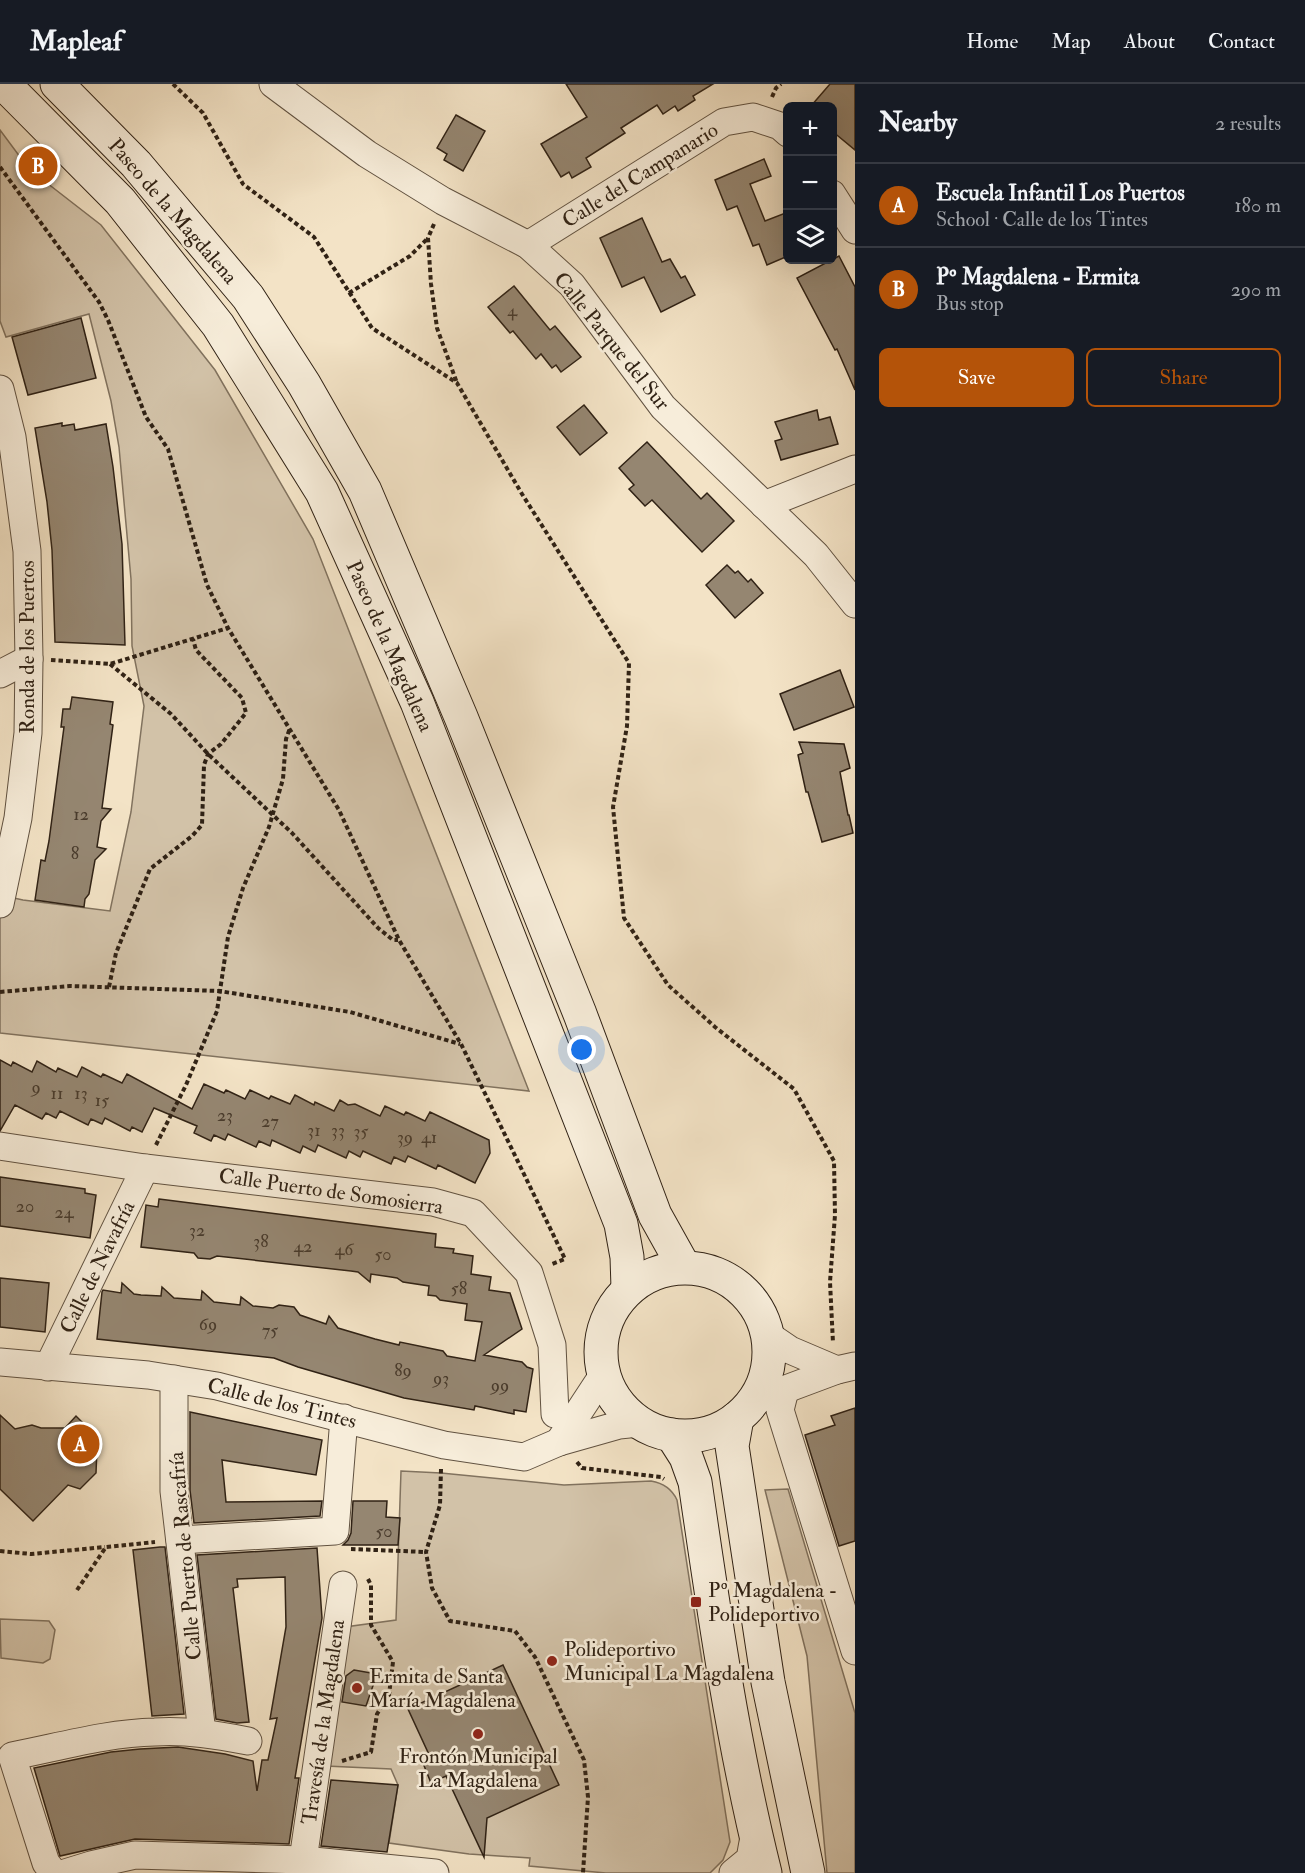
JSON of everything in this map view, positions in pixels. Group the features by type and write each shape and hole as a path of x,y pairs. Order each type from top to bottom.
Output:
{"main road":[{"name":"Paseo de la Magdalena","path":"4,84 120,201 218,325 322,492 417,702 621,1224 627,1257 628,1288"},
{"name":"Paseo de la Magdalena","path":"57,84 136,164 248,297 304,384 365,491 461,717 576,1003 655,1215 684,1267"},
{"path":"746,1409 723,1427 690,1436 656,1431 639,1423 624,1410 603,1375 600,1351 603,1328 613,1306 628,1288 645,1276 664,1269 684,1267 713,1272 738,1286 757,1308 768,1335 769,1358 764,1380 746,1409 732,1446 768,1682 808,1873"},
{"path":"672,1435 686,1457 695,1482 750,1862"}],"street":[{"name":"Calle Parque del Sur","path":"273,84 367,154 443,201 528,245 572,285 663,407 816,555 855,604"},
{"name":"Calle del Campanario","path":"528,245 724,122 753,117 783,129"},
{"path":"837,202 855,230"},
{"name":"Ronda de los Puertos","path":"0,389 6,439 27,551 29,659 28,733 19,807 0,904"},
{"path":"764,505 855,469"},
{"path":"0,674 29,659"},
{"name":"Calle Puerto de Somosierra","path":"0,1146 145,1168 433,1202 473,1212 529,1273 552,1345 555,1414"},
{"name":"Calle de Navafría","path":"48,1367 145,1168"},
{"path":"768,1335 790,1350 846,1368"},
{"name":"Calle de los Tintes","path":"0,1362 174,1379 218,1386 444,1445 524,1456 559,1442 619,1425 639,1423"},
{"path":"746,1409 785,1390 846,1368"},
{"path":"559,1442 603,1375"},
{"name":"Calle Puerto de Rascafría","path":"174,1379 174,1491 202,1733"},
{"path":"785,1390 780,1410 855,1650"},
{"path":"180,1540 335,1531 344,1418"},
{"name":"Travesía de la Magdalena","path":"303,1860 316,1770 355,1581"},
{"path":"54,1873 46,1863 12,1756 106,1737 155,1732 202,1733 248,1741"},
{"path":"65,1873 135,1855 303,1860 435,1873"}],"path":[{"path":"173,84 203,113 243,184 314,237 372,328 457,383"},
{"path":"0,167 99,303 108,320 146,417 168,449 207,585 228,628 339,810 399,940 461,1044 565,1259 529,1273"},
{"path":"349,293 410,256 428,238 443,201"},
{"path":"428,238 437,328 457,383 522,494 629,663 627,726 613,807 624,918 668,985 715,1027 794,1089 834,1161 835,1215 830,1282 833,1351 846,1368"},
{"path":"29,659 110,664 228,628"},
{"path":"109,987 116,953 150,869 192,836 202,825 204,765 208,754 221,744 246,713 242,698 196,650 193,639"},
{"path":"110,664 171,714 208,754 292,833 378,928 393,940 399,940"},
{"path":"145,1168 186,1085 217,1011 228,937 243,888 269,827 283,779 286,739 290,728"},
{"path":"0,992 70,986 219,991 350,1012 461,1044"},
{"path":"598,1470 661,1478 669,1482"},
{"path":"441,1473 441,1505 426,1552 432,1588 450,1621 515,1631 535,1658 584,1760 588,1797 583,1873"},
{"path":"335,1531 336,1542 349,1549 426,1552"},
{"path":"0,1551 31,1554 180,1540"},
{"path":"77,1590 106,1547"},
{"path":"316,1770 371,1752 377,1714 389,1695 393,1662 371,1625 371,1585 355,1581"}],"shaded area":[{"path":"0,130 29,169 101,225 215,370 313,539 529,1091 0,1033 0,895 110,911 131,812 144,706 132,646 131,579 119,447 111,401 89,314 6,337 0,321"},
{"name":"Polideportivo Municipal La Magdalena","path":"401,1471 564,1485 651,1481 663,1485 673,1493 677,1500 730,1842 723,1860 710,1873 606,1873 529,1866 530,1858 469,1854 389,1843 398,1785 391,1769 326,1766 345,1627 396,1620"},
{"path":"788,1489 855,1713 855,1873 827,1873 807,1656 765,1490"},
{"path":"0,1619 49,1621 55,1630 50,1659 43,1663 1,1658"}],"building":[{"path":"566,84 713,84 693,96 695,100 678,111 675,106 663,114 657,105 621,128 625,133 586,158 591,167 572,178 569,172 561,177 541,144 587,117"},
{"path":"830,84 855,84 855,150 837,135 837,102 814,102"},
{"path":"456,115 485,131 463,171 444,160 447,154 437,148"},
{"path":"764,159 771,176 750,184 765,221 783,214 783,258 767,265 759,244 753,246 737,206 727,210 715,180"},
{"path":"642,218 662,262 670,259 681,278 685,276 695,295 661,312 644,277 622,287 600,238"},
{"path":"839,256 855,287 855,390 837,349 835,350 797,278 824,264 837,264"},
{"path":"514,286 550,330 555,326 581,357 561,372 556,365 552,368 541,354 536,359 513,331 510,333 488,307"},
{"path":"81,318 96,378 28,395 12,337"},
{"path":"584,405 607,433 580,455 557,427"},
{"path":"817,410 819,420 830,417 838,444 781,460 775,441 782,439 775,422"},
{"path":"62,423 62,426 74,424 75,430 106,424 122,544 125,645 55,642 52,550 35,428"},
{"path":"647,442 701,499 707,493 734,521 702,552 652,500 645,506 629,489 634,485 619,468"},
{"path":"727,565 735,573 738,571 748,582 751,579 763,593 735,618 706,585"},
{"path":"840,670 854,707 794,730 780,694"},
{"path":"72,697 113,702 110,724 113,725 102,808 111,809 101,821 97,847 106,849 95,860 89,894 85,899 84,907 35,900 41,860 45,861 49,841 64,727 61,727 63,709 70,709"},
{"path":"799,742 844,744 850,768 840,772 853,833 822,842 808,792 806,792 798,755 803,753"},
{"path":"0,1060 11,1066 13,1062 32,1072 37,1061 56,1072 58,1068 77,1077 82,1067 101,1077 103,1074 122,1083 127,1074 192,1109 204,1084 224,1093 226,1090 245,1099 250,1090 269,1099 271,1096 290,1104 295,1095 314,1105 315,1102 334,1111 340,1100 348,1105 355,1104 380,1116 385,1106 425,1121 430,1112 489,1140 490,1153 475,1183 438,1165 436,1169 408,1156 405,1162 394,1157 391,1164 363,1151 360,1157 349,1151 346,1158 318,1145 315,1152 303,1146 300,1153 272,1140 270,1146 259,1141 256,1147 228,1134 225,1140 214,1135 211,1141 194,1133 197,1126 154,1108 142,1132 132,1127 130,1131 105,1118 102,1124 91,1119 88,1125 60,1111 56,1118 46,1113 42,1119 15,1105 0,1131"},
{"path":"0,1177 85,1189 85,1193 96,1195 90,1238 0,1226"},
{"path":"159,1199 436,1234 435,1247 454,1249 453,1253 473,1256 471,1274 491,1277 489,1290 510,1293 522,1329 484,1355 522,1362 533,1369 526,1412 514,1410 514,1414 475,1406 474,1410 404,1398 274,1358 97,1339 102,1292 103,1290 121,1293 122,1283 134,1294 141,1295 161,1296 162,1287 174,1298 201,1300 202,1291 214,1302 240,1305 241,1297 253,1306 294,1307 300,1315 326,1324 329,1316 338,1328 399,1345 400,1342 443,1351 447,1356 475,1361 482,1322 465,1320 467,1304 440,1300 436,1296 428,1295 429,1286 371,1274 370,1282 358,1272 351,1271 217,1256 210,1259 198,1258 194,1253 141,1247 146,1205 158,1207"},
{"path":"0,1278 49,1283 45,1332 0,1327"},
{"path":"855,1408 855,1541 839,1546 805,1435 835,1425 831,1416"},
{"path":"190,1412 322,1440 316,1475 222,1460 226,1502 322,1501 320,1516 194,1523 190,1490"},
{"path":"0,1415 15,1429 32,1425 41,1428 65,1428 76,1416 93,1433 90,1436 97,1448 96,1473 80,1489 68,1485 33,1521 0,1489"},
{"path":"353,1501 387,1501 386,1517 400,1518 398,1545 343,1545 351,1533"},
{"path":"165,1547 184,1714 152,1716 133,1550"},
{"path":"317,1548 322,1618 295,1778 299,1778 289,1844 135,1839 60,1856 34,1768 111,1752 178,1747 253,1761 257,1791 262,1760 268,1760 277,1718 270,1719 286,1627 285,1577 237,1579 238,1587 233,1588 249,1722 237,1723 216,1719 197,1555"},
{"name":"Frontón Municipal La Magdalena","path":"503,1665 559,1785 487,1818 484,1857 446,1776 431,1783 423,1763 431,1759 408,1709"},
{"name":"Ermita de Santa María Magdalena","path":"354,1670 377,1674 366,1706 342,1702 346,1676"},
{"path":"331,1780 398,1785 387,1852 321,1846"}],"place":[{"name":"Pº Magdalena - Ermita","path":"38,166"},
{"name":"Escuela Infantil Los Puertos","path":"80,1444"},
{"name":"Pº Magdalena - Polideportivo","path":"696,1602"},
{"name":"Polideportivo Municipal La Magdalena","path":"552,1661"},
{"name":"Ermita de Santa María Magdalena","path":"357,1688"},
{"name":"Frontón Municipal La Magdalena","path":"478,1734"}]}
